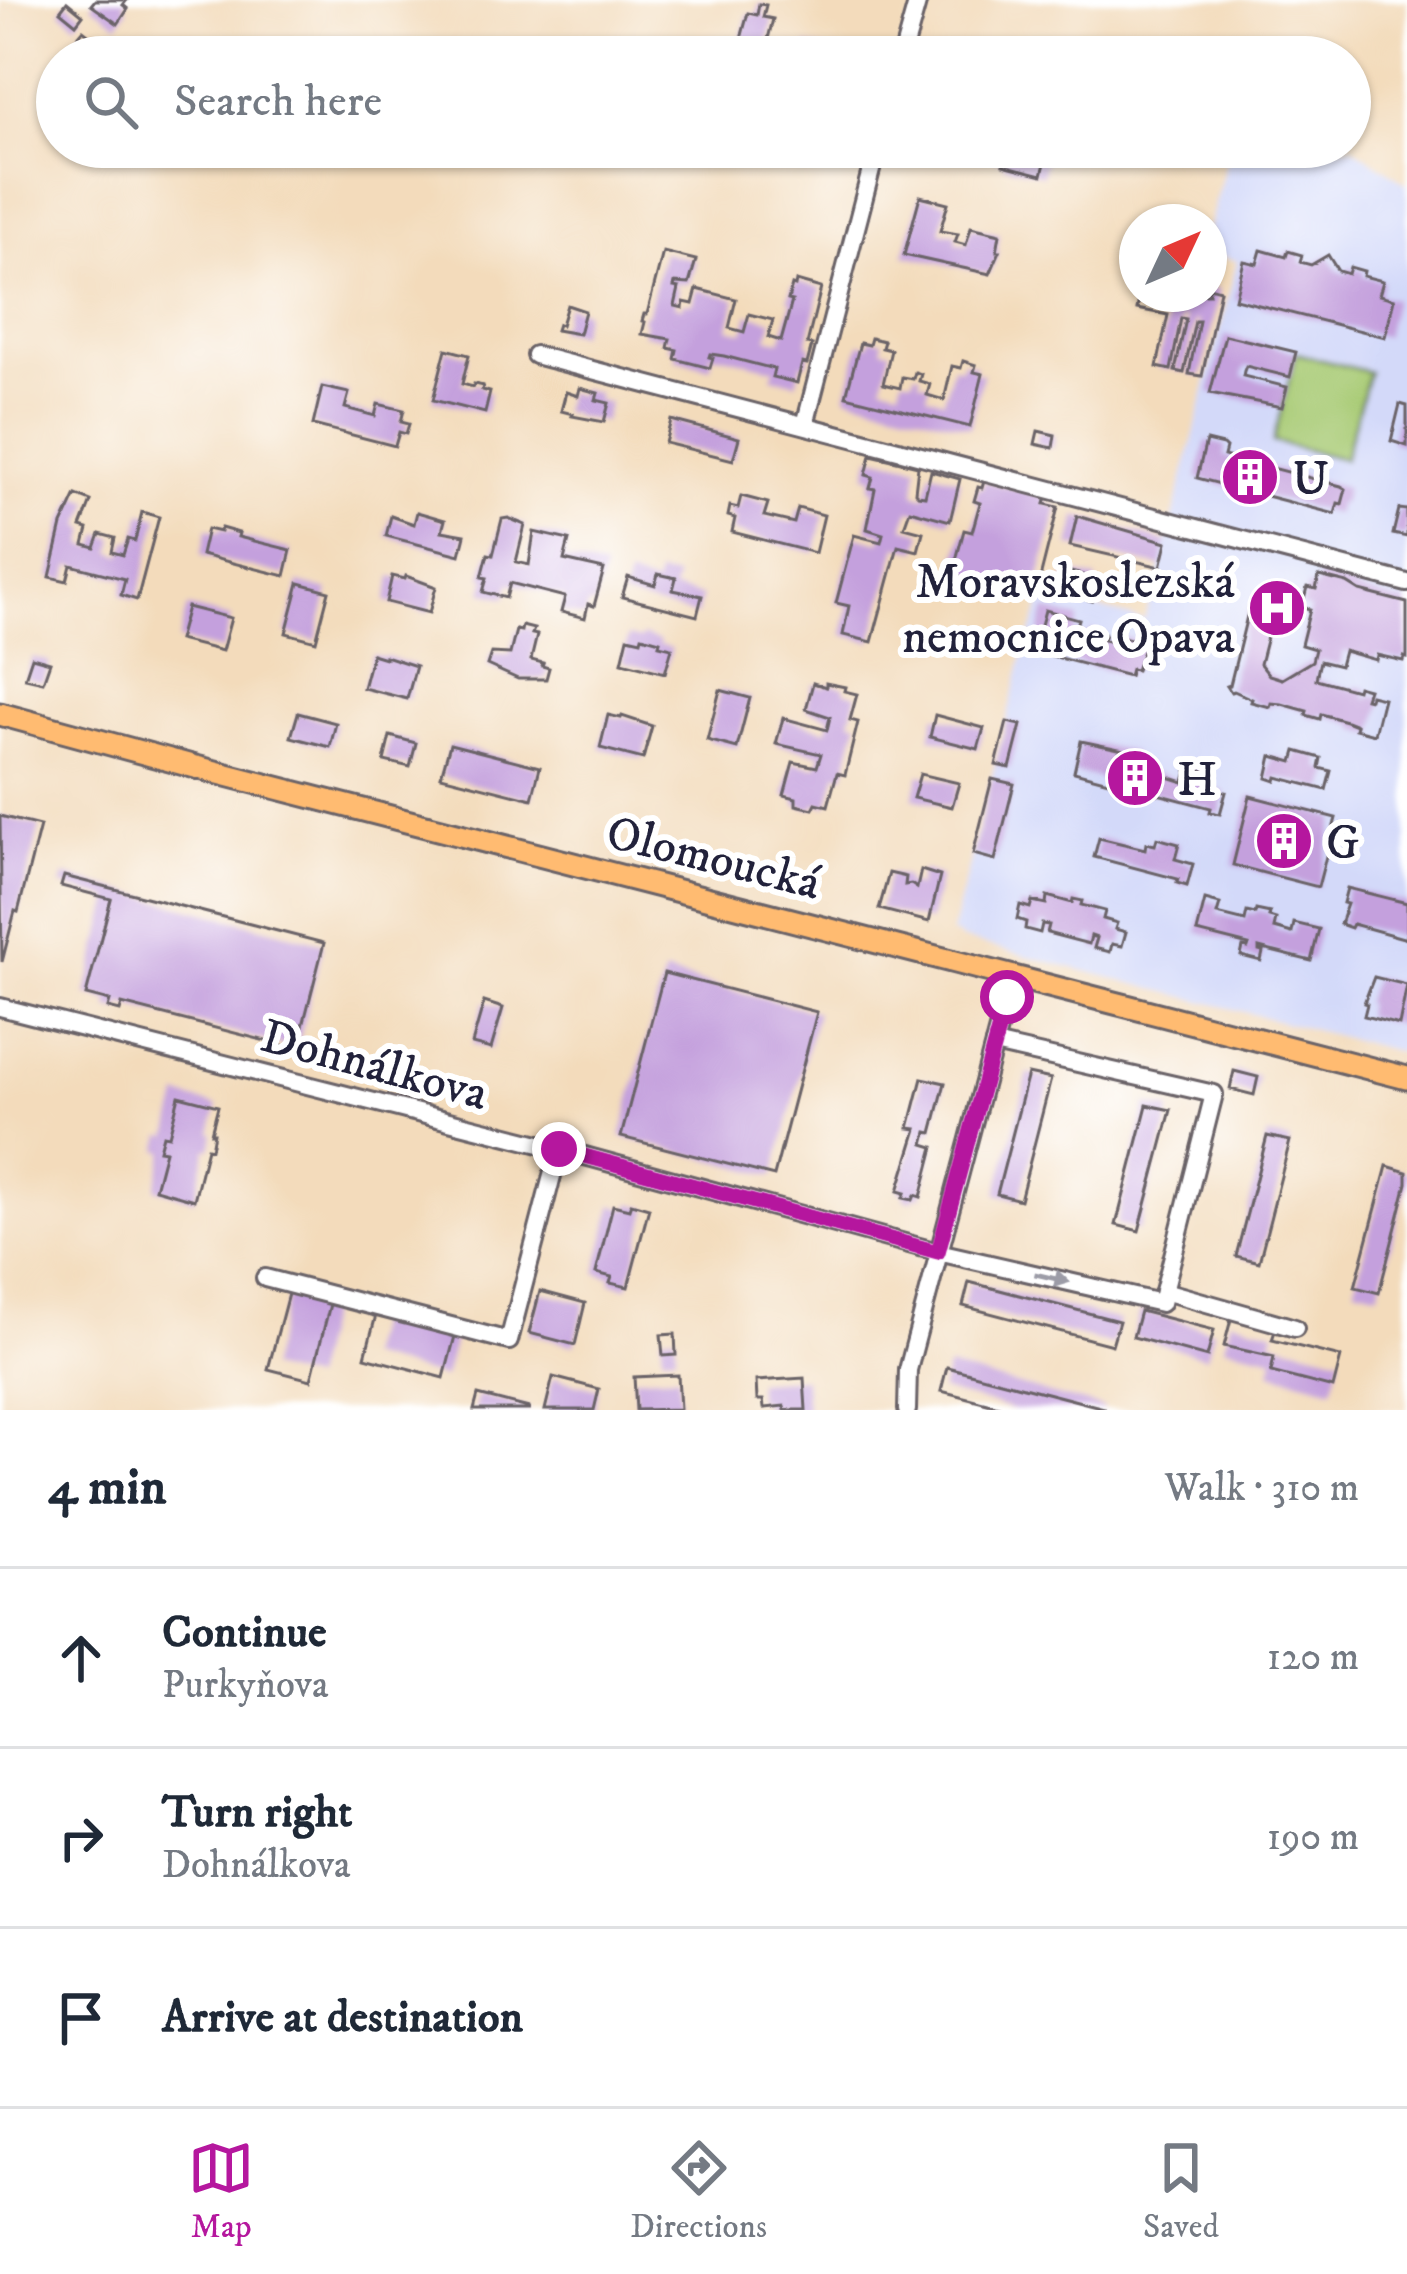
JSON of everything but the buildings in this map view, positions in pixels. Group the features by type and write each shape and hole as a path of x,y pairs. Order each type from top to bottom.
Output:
{"main road":[{"name":"Olomoucká","path":"0,714 1407,1078"}],"street":[{"path":"908,36 919,0"},
{"path":"805,424 872,168"},
{"path":"535,355 1407,583"},
{"path":"908,1410 908,1370 1012,976"},
{"name":"Dohnálkova","path":"0,1007 559,1149 938,1252"},
{"path":"938,1252 1161,1304 1214,1094 994,1044"},
{"path":"265,1278 509,1341 559,1149"},
{"path":"1164,1292 1295,1328"}],"shaded area":[{"name":"Moravskoslezská nemocnice Opava","path":"1371,159 1407,184 1407,1054 951,934 1023,656 1044,595 1144,620 1237,261 1227,258 1227,204 1215,204 1224,168 1371,168"}],"green space":[{"path":"1296,353 1369,372 1344,459 1273,442"}],"place":[{"name":"U","path":"1250,477"},
{"name":"Moravskoslezská nemocnice Opava","path":"1277,608"},
{"name":"H","path":"1135,778"},
{"name":"G","path":"1284,841"}],"route":[{"path":"559,1149 938,1252 1007,997"}]}
